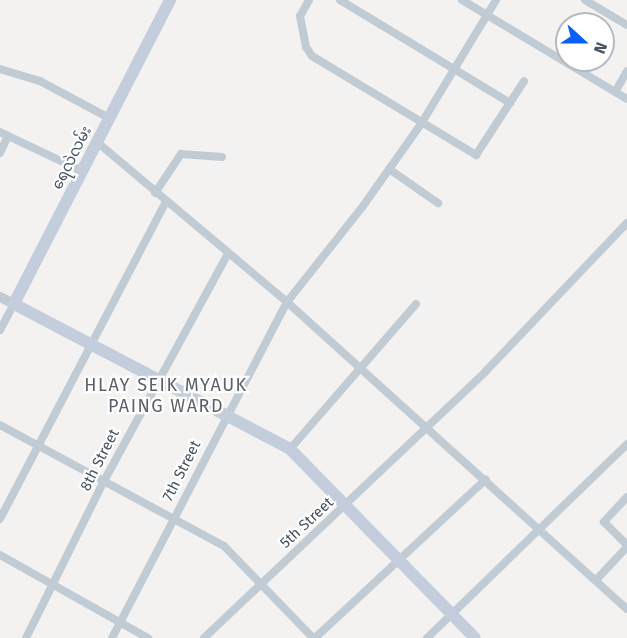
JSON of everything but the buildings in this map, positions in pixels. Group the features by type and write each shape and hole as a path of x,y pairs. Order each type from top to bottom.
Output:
{"main road":[{"name":"ရေလဲလမ်း","path":"14,304 170,0"},
{"path":"14,304 290,449 475,638"}],"street":[{"path":"309,0 300,16 308,52 421,124 477,155 524,81"},
{"path":"340,0 510,103"},
{"path":"462,0 627,99"},
{"name":"7th Street","path":"112,638 226,415 287,302 421,124 496,0"},
{"path":"585,0 627,25"},
{"path":"0,69 40,81 109,118"},
{"path":"615,92 627,71"},
{"path":"0,153 4,134 82,171"},
{"path":"97,142 227,255 287,302 542,529 627,609"},
{"path":"155,193 181,154 222,157"},
{"path":"389,169 438,203"},
{"path":"0,519 166,202"},
{"name":"5th Street","path":"204,638 347,505 627,223"},
{"name":"8th Street","path":"26,638 157,379 227,255"},
{"path":"0,297 14,304"},
{"name":"ရေလဲလမ်း","path":"0,330 14,304"},
{"path":"290,449 416,304"},
{"path":"0,425 224,546 314,638 486,479"},
{"path":"427,638 542,529 627,444"},
{"path":"596,580 627,546 604,522 627,497"},
{"path":"0,555 148,638"}],"district":[{"name":"HLAY SEIK MYAUK PAING WARD","path":"166,396"}]}
